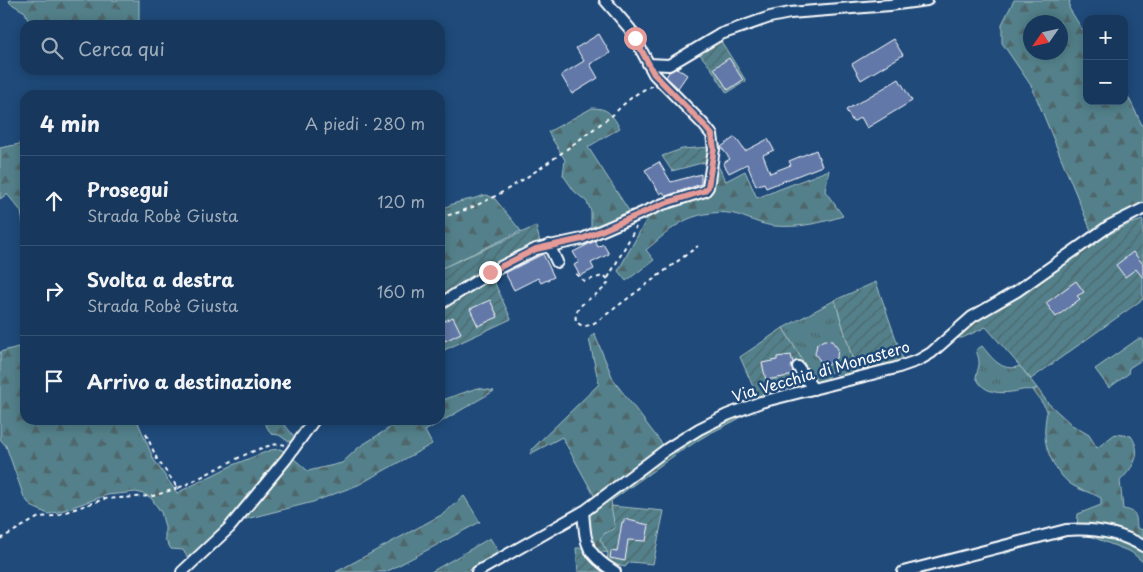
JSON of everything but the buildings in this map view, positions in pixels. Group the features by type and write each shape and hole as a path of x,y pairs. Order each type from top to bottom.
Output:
{"street":[{"path":"445,301 503,266 536,249 588,237 644,212 706,190 710,184 714,145 712,135 662,83 648,64 630,29 605,0"},
{"path":"648,64 669,65 725,32 770,17 790,13 927,0"},
{"name":"Via Vecchia di Monastero","path":"477,572 583,512 660,454 708,424 747,406 901,366 923,358 972,317 1017,291 1109,226 1143,209"},
{"path":"549,245 557,262"},
{"path":"798,367 814,389"},
{"path":"182,572 229,528 293,450 310,425"},
{"path":"583,512 587,546 600,561 615,572"},
{"path":"903,572 1066,530 1081,529 1107,532 1128,538 1143,546"}],"path":[{"path":"445,214 469,207 507,188 614,114 647,88 662,83"},
{"path":"644,212 608,278 605,288 578,308 575,319 580,325 590,325 599,320 698,246"},
{"path":"576,274 584,281 600,277 608,278"},
{"path":"146,434 157,459 178,488"},
{"path":"0,539 39,517 54,516 104,499 153,496 178,488 234,460 270,445 280,443 293,450"}],"green space":[{"path":"9,0 139,0 139,20 28,20 25,12 10,3"},
{"path":"1014,0 1070,0 1069,8 1083,31 1083,105 1128,105 1128,96 1143,127 1143,205 1092,233 1032,87 1002,43 1002,24"},
{"path":"719,38 746,81 727,93 711,68 697,51"},
{"path":"592,108 602,109 609,113 620,128 588,147 631,214 591,231 591,211 587,202 574,191 563,175 565,160 548,132"},
{"path":"20,144 20,210 7,194 0,199 0,148"},
{"path":"711,147 709,161 672,171 662,156 682,149"},
{"path":"717,164 726,181 745,171 757,198 829,170 825,191 843,216 810,224 775,226 756,222 732,213 712,213 698,216 676,226 646,250 654,260 626,281 618,271 649,215 712,189"},
{"path":"487,195 495,199 521,231 445,267 445,208"},
{"path":"1143,220 1143,299 1031,379 986,327 962,338 956,338 955,336 969,324 1054,269 1059,269 1093,242 1132,223"},
{"path":"536,226 540,242 499,262 445,295 445,267"},
{"path":"492,277 511,319 445,350 445,306"},
{"path":"876,282 904,362 857,374 835,300"},
{"path":"835,300 857,374 839,378 834,371 828,373 828,381 816,383 783,328"},
{"path":"783,328 816,383 758,398 740,357"},
{"path":"594,333 614,381 663,445 595,497 562,437 530,454 533,448 599,384 589,339"},
{"path":"1138,339 1143,339 1143,359 1129,368 1128,374 1109,388 1095,369"},
{"path":"20,346 20,425 139,425 154,460 177,493 235,464 271,450 280,449 286,452 225,525 189,560 183,550 171,549 165,539 165,527 161,512 151,498 144,494 136,492 107,495 48,514 31,506 24,497 6,446 0,439 0,352"},
{"path":"982,346 1003,366 1014,368 1020,366 1037,388 1002,393 984,388 976,377 979,358 976,350"},
{"path":"477,388 494,391 445,419 445,399"},
{"path":"1037,388 1048,403 1072,425 1089,435 1097,448 1115,434 1131,436 1135,442 1136,454 1133,465 1120,481 1123,509 1135,514 1137,528 1143,530 1143,543 1077,527 1078,514 1101,505 1101,498 1072,485 1062,476 1054,464 1045,437 1047,410 1033,390"},
{"path":"756,407 744,416 679,452 611,501 615,528 604,534 608,553 592,550 587,517 589,513 674,450 721,422"},
{"path":"266,425 285,425 296,439 292,444 279,435 271,434"},
{"path":"394,425 435,425 425,431 432,444 358,485 313,502 242,520 293,458 308,471 342,463 359,447"},
{"path":"464,496 480,522 386,572 336,572 443,514"},
{"path":"611,506 664,511 653,564 630,562 625,567 607,561 608,553 600,539 604,534 615,528"},
{"path":"1082,533 1040,542 1004,554 1003,549 1044,538"},
{"path":"1082,533 1102,534 1127,541 1143,549 1143,562 1131,552"},
{"path":"490,538 499,553 467,572 431,572"},
{"path":"576,548 585,548 612,572 578,572"}],"route":[{"path":"490,272 536,249 576,241 594,235 663,204 704,191 708,187 713,163 714,142 712,135 654,74 635,38"}]}
